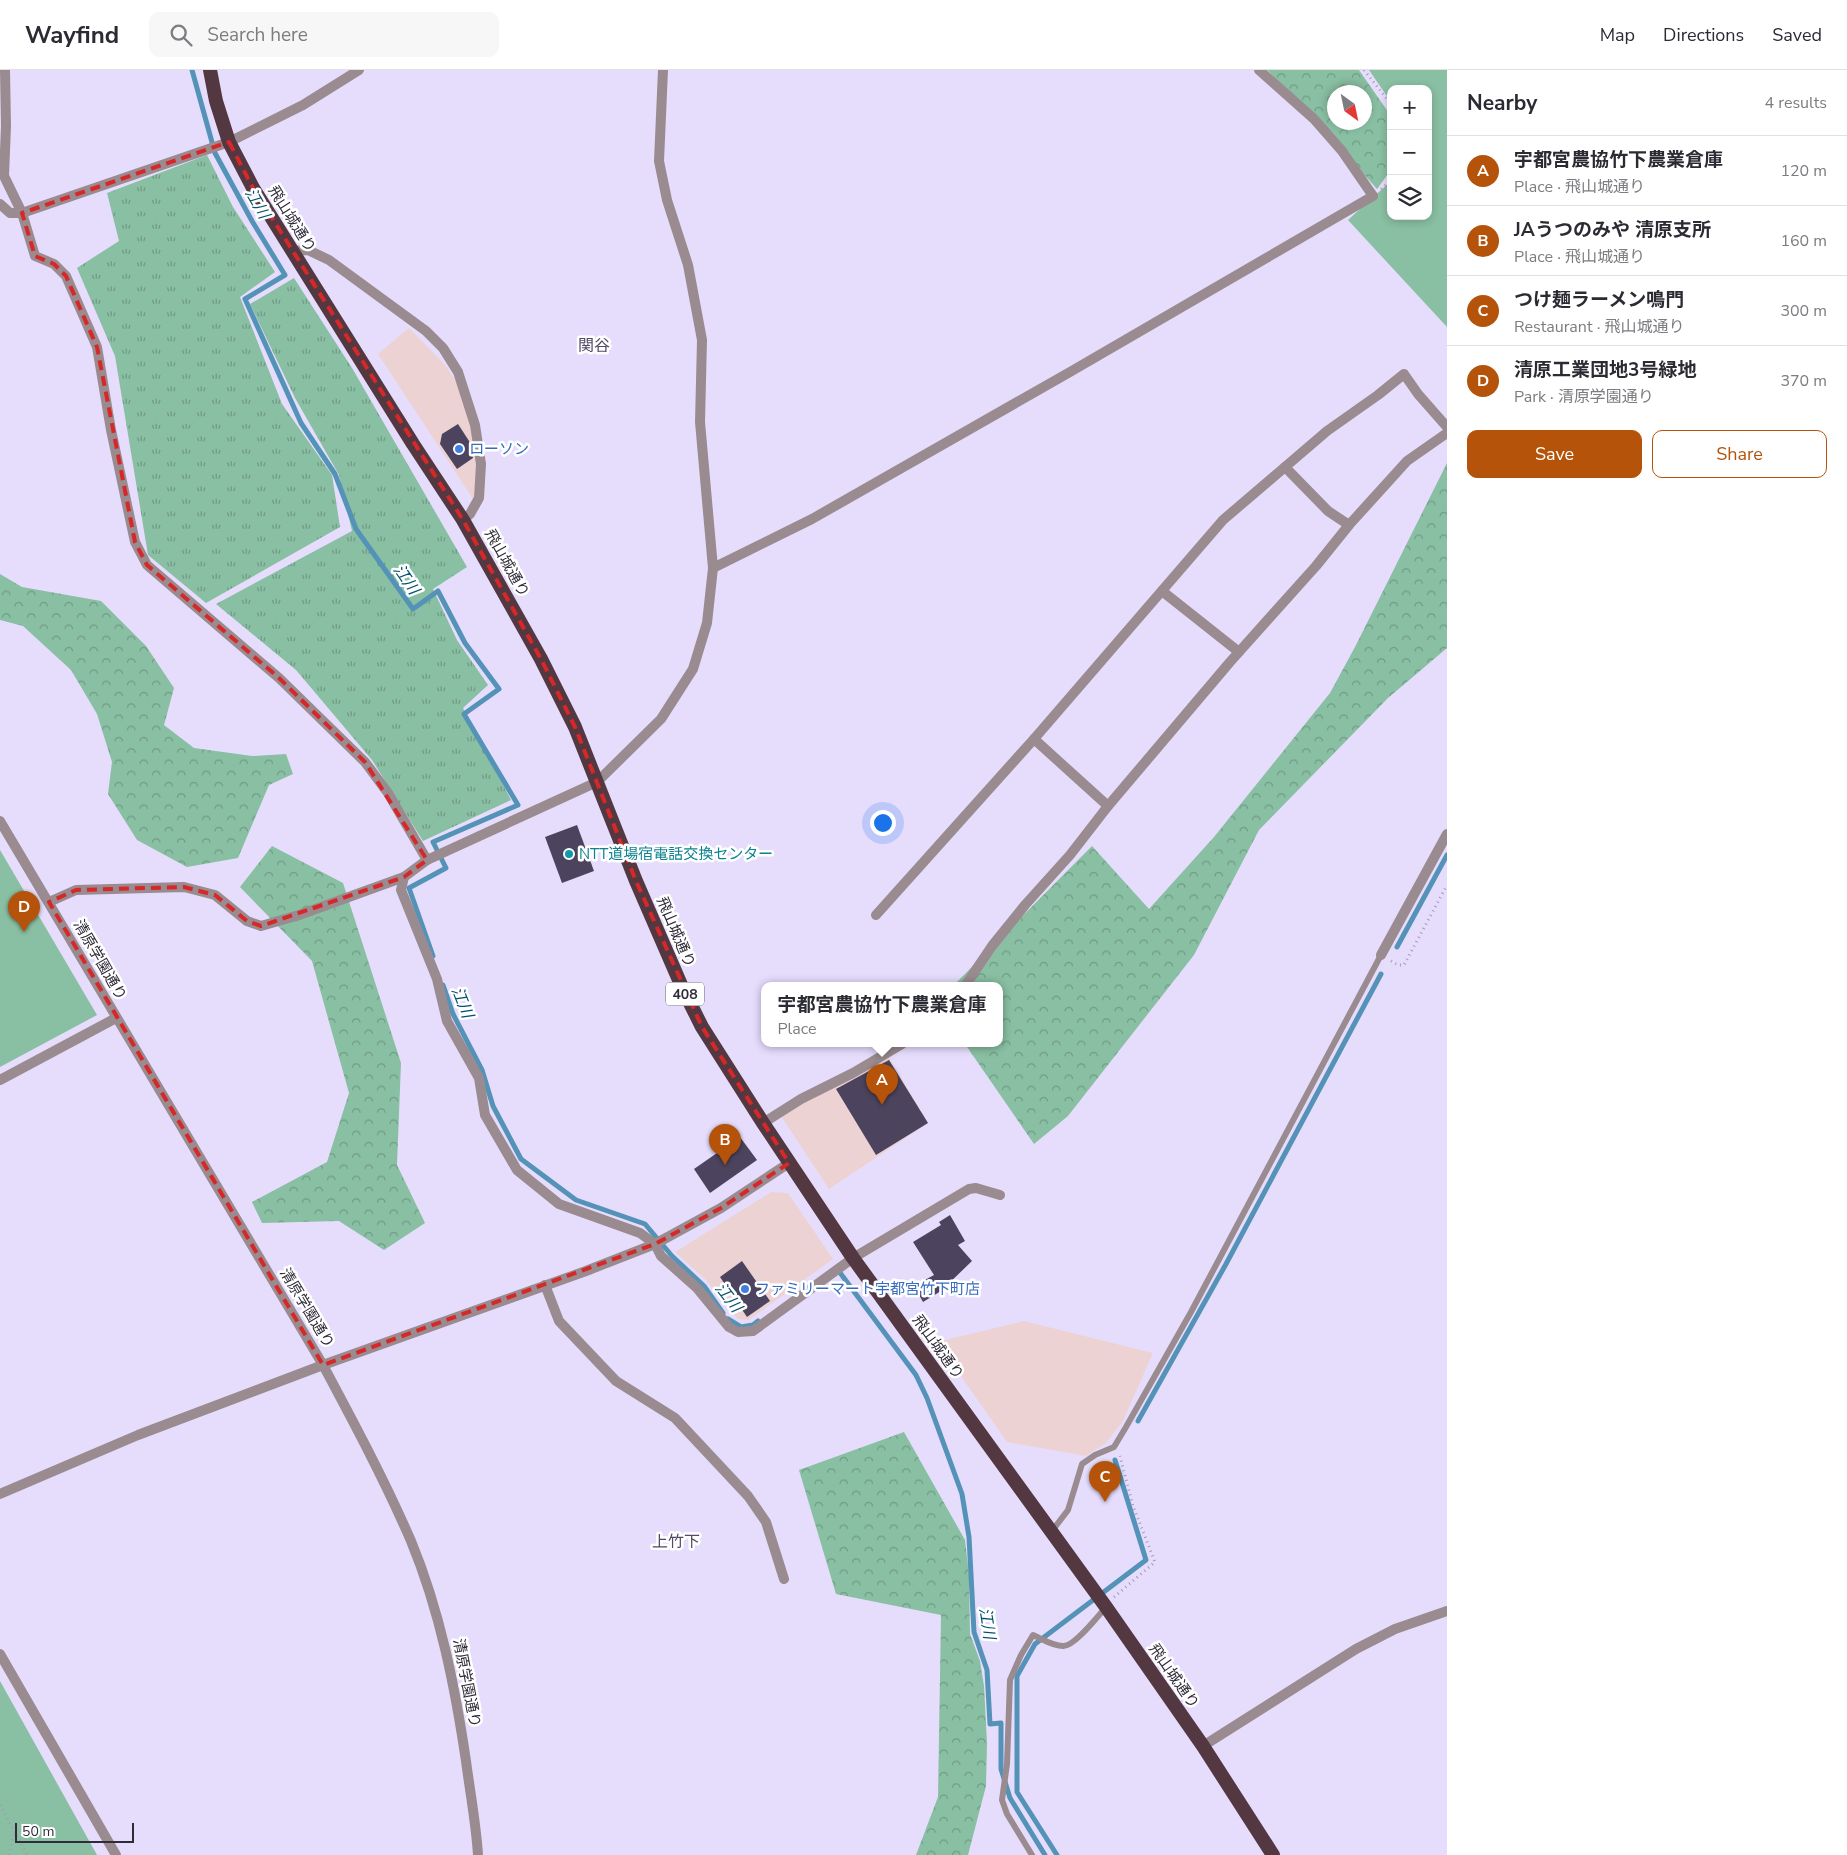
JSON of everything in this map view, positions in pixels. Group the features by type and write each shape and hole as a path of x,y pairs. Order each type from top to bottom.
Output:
{"highway":[{"name":"飛山城通り","path":"210,70 216,101 230,142 253,188 413,444 463,520 541,659 575,727 682,986 702,1027 789,1163 854,1258 1052,1531 1204,1746 1273,1855"}],"street":[{"path":"5,70 6,126 4,176 22,213 35,256 54,264 66,276 96,347 111,430 135,542 146,566 279,678 365,762 388,793 428,860"},
{"path":"0,204 10,213 22,213 230,142 303,106 359,70"},
{"path":"49,902 76,890 184,887 215,895 247,921 261,926 299,915 404,877 428,860 597,782 661,719 693,669 708,623 713,568 700,422 702,340 688,265 667,200 660,161 662,70"},
{"path":"713,568 812,519 1373,196 1342,151 1314,119 1260,70"},
{"path":"293,251 308,250 329,260 426,331 443,348 458,372 475,425 481,464 479,498 470,514 463,520"},
{"path":"876,915 1034,739 1223,520 1327,431 1404,374 1418,394 1447,427"},
{"path":"967,982 1025,905 1070,855 1108,806 1239,652 1316,566 1348,525 1407,461 1447,433"},
{"path":"1285,467 1328,511 1348,525"},
{"path":"1162,591 1239,652"},
{"path":"1034,739 1108,806"},
{"name":"清原学園通り","path":"0,821 323,1365 368,1450 411,1543 439,1624 458,1712 478,1855"},
{"path":"1381,955 1447,834"},
{"path":"404,877 402,890 438,979 447,1021 478,1078 485,1115 517,1170 558,1204 640,1233 655,1244 661,1256 697,1288 728,1327 738,1332 753,1331 854,1258 968,1190 976,1188 1000,1195"},
{"path":"0,1080 116,1018"},
{"path":"763,1123 801,1099 853,1073 897,1047"},
{"path":"0,1494 138,1435 323,1365 586,1272 655,1244 721,1208 789,1163"},
{"path":"545,1285 559,1321 616,1381 675,1418 748,1496 766,1522 784,1579"},
{"path":"1204,1746 1356,1649 1395,1628 1447,1611"},
{"path":"0,1654 116,1855"}],"lane":[{"path":"1052,1531 1068,1510 1082,1464 1095,1455 1114,1447 1191,1312 1381,955"},
{"path":"1032,1855 1007,1814 1002,1800 1007,1764 1010,1680 1021,1655 1033,1635 1062,1646 1069,1645 1094,1622 1106,1607"}],"path":[{"path":"1364,70 1387,99"},
{"path":"1381,955 1398,965 1404,965 1447,886"},
{"path":"1106,1607 1116,1595 1155,1562 1133,1506 1119,1452 1114,1447"},
{"path":"0,1805 28,1855"},
{"path":"9,1855 14,1833"}],"highlighted area":[{"path":"229,142 253,188 463,520 541,659 575,727 636,881 702,1027 789,1163 721,1208 655,1244 323,1365 49,902 76,890 184,887 215,895 247,921 261,926 404,877 427,860 365,762 279,678 147,565 135,542 97,347 66,276 54,264 35,256 22,213"}],"shaded area":[{"path":"409,328 446,366 476,413 486,470 475,502 378,354"},
{"path":"887,1054 928,1123 829,1189 779,1113"},
{"path":"771,1192 788,1193 833,1259 749,1320 738,1319 706,1280 675,1252"},
{"path":"1024,1321 1153,1353 1123,1421 1106,1443 1086,1456 1007,1442 937,1342"}],"green space":[{"path":"1267,70 1359,70 1369,85 1327,85 1327,130 1372,130 1372,89 1387,110 1387,175 1377,189 1294,96"},
{"path":"1369,70 1447,70 1447,327 1348,220 1387,185 1387,220 1432,220 1432,85 1387,85 1387,96"},
{"path":"207,155 233,207 275,272 240,297 282,404 332,475 340,527 206,603 148,555 115,356 77,268 119,241 107,193"},
{"path":"294,278 352,368 467,567 433,589 457,640 488,685 463,708 511,800 423,841 372,760 296,670 216,604 352,531 339,475 295,398 250,304"},
{"path":"1447,463 1447,648 1388,698 1259,830 1194,955 1068,1116 1034,1144 967,1047 1003,1047 1003,982 957,982 1092,846 1149,909 1214,837 1330,693"},
{"path":"0,574 22,587 101,601 146,646 174,688 164,725 194,748 252,756 286,754 293,774 269,785 238,858 187,867 137,840 108,794 112,762 97,714 71,670 23,626 0,620"},
{"path":"272,846 343,883 401,1063 397,1165 425,1223 384,1250 339,1221 262,1223 252,1202 327,1162 349,1093 312,961 240,887"},
{"path":"0,850 97,1015 0,1067"},
{"path":"904,1432 965,1540 969,1575 970,1634 980,1661 984,1686 987,1743 986,1786 968,1855 916,1855 938,1797 941,1615 836,1594 799,1470"},
{"path":"0,1681 97,1855 0,1855"}],"building":[{"name":"ローソン","path":"458,424 471,444 473,458 457,469 440,444 442,434"},
{"name":"NTT道場宿電話交換センター","path":"577,825 594,871 562,883 545,837"},
{"path":"889,1060 928,1123 876,1155 836,1089"},
{"path":"740,1137 757,1160 710,1193 694,1169"},
{"path":"950,1215 965,1241 958,1245 972,1261 941,1291 923,1302 914,1286 934,1275 913,1242 941,1225 939,1222"},
{"name":"ファミリーマート宇都宮竹下町店","path":"742,1261 770,1301 747,1317 720,1277"}],"waterway":[{"name":"江川","path":"192,70 215,153 252,221 285,275 245,299 301,423 335,474 356,529 413,609 438,591 465,643 499,689 464,714 518,805 433,842 446,868 409,888 433,956"},
{"path":"1397,947 1447,855"},
{"path":"1138,1421 1226,1264 1381,974"},
{"name":"江川","path":"443,985 453,1014 482,1070 493,1106 521,1159 576,1200 645,1224 672,1256 704,1286 723,1313"},
{"name":"江川","path":"838,1270 916,1375 927,1398 962,1494 969,1537 974,1632 987,1670 990,1724 1001,1723 1001,1769 1010,1798 1045,1855"},
{"name":"江川","path":"728,1319 741,1327 753,1325 758,1321"},
{"path":"1057,1855 1017,1792 1017,1676 1035,1644 1146,1560 1115,1460"}],"place":[{"name":"ローソン","path":"459,449"},
{"name":"NTT道場宿電話交換センター","path":"569,854"},
{"name":"清原工業団地3号緑地","path":"24,932"},
{"name":"宇都宮農協竹下農業倉庫","path":"882,1105"},
{"name":"JAうつのみや 清原支所","path":"725,1165"},
{"name":"ファミリーマート宇都宮竹下町店","path":"745,1289"},
{"name":"つけ麺ラーメン鳴門","path":"1105,1502"}],"district":[{"name":"関谷","path":"594,345"},
{"name":"上竹下","path":"676,1541"}]}
